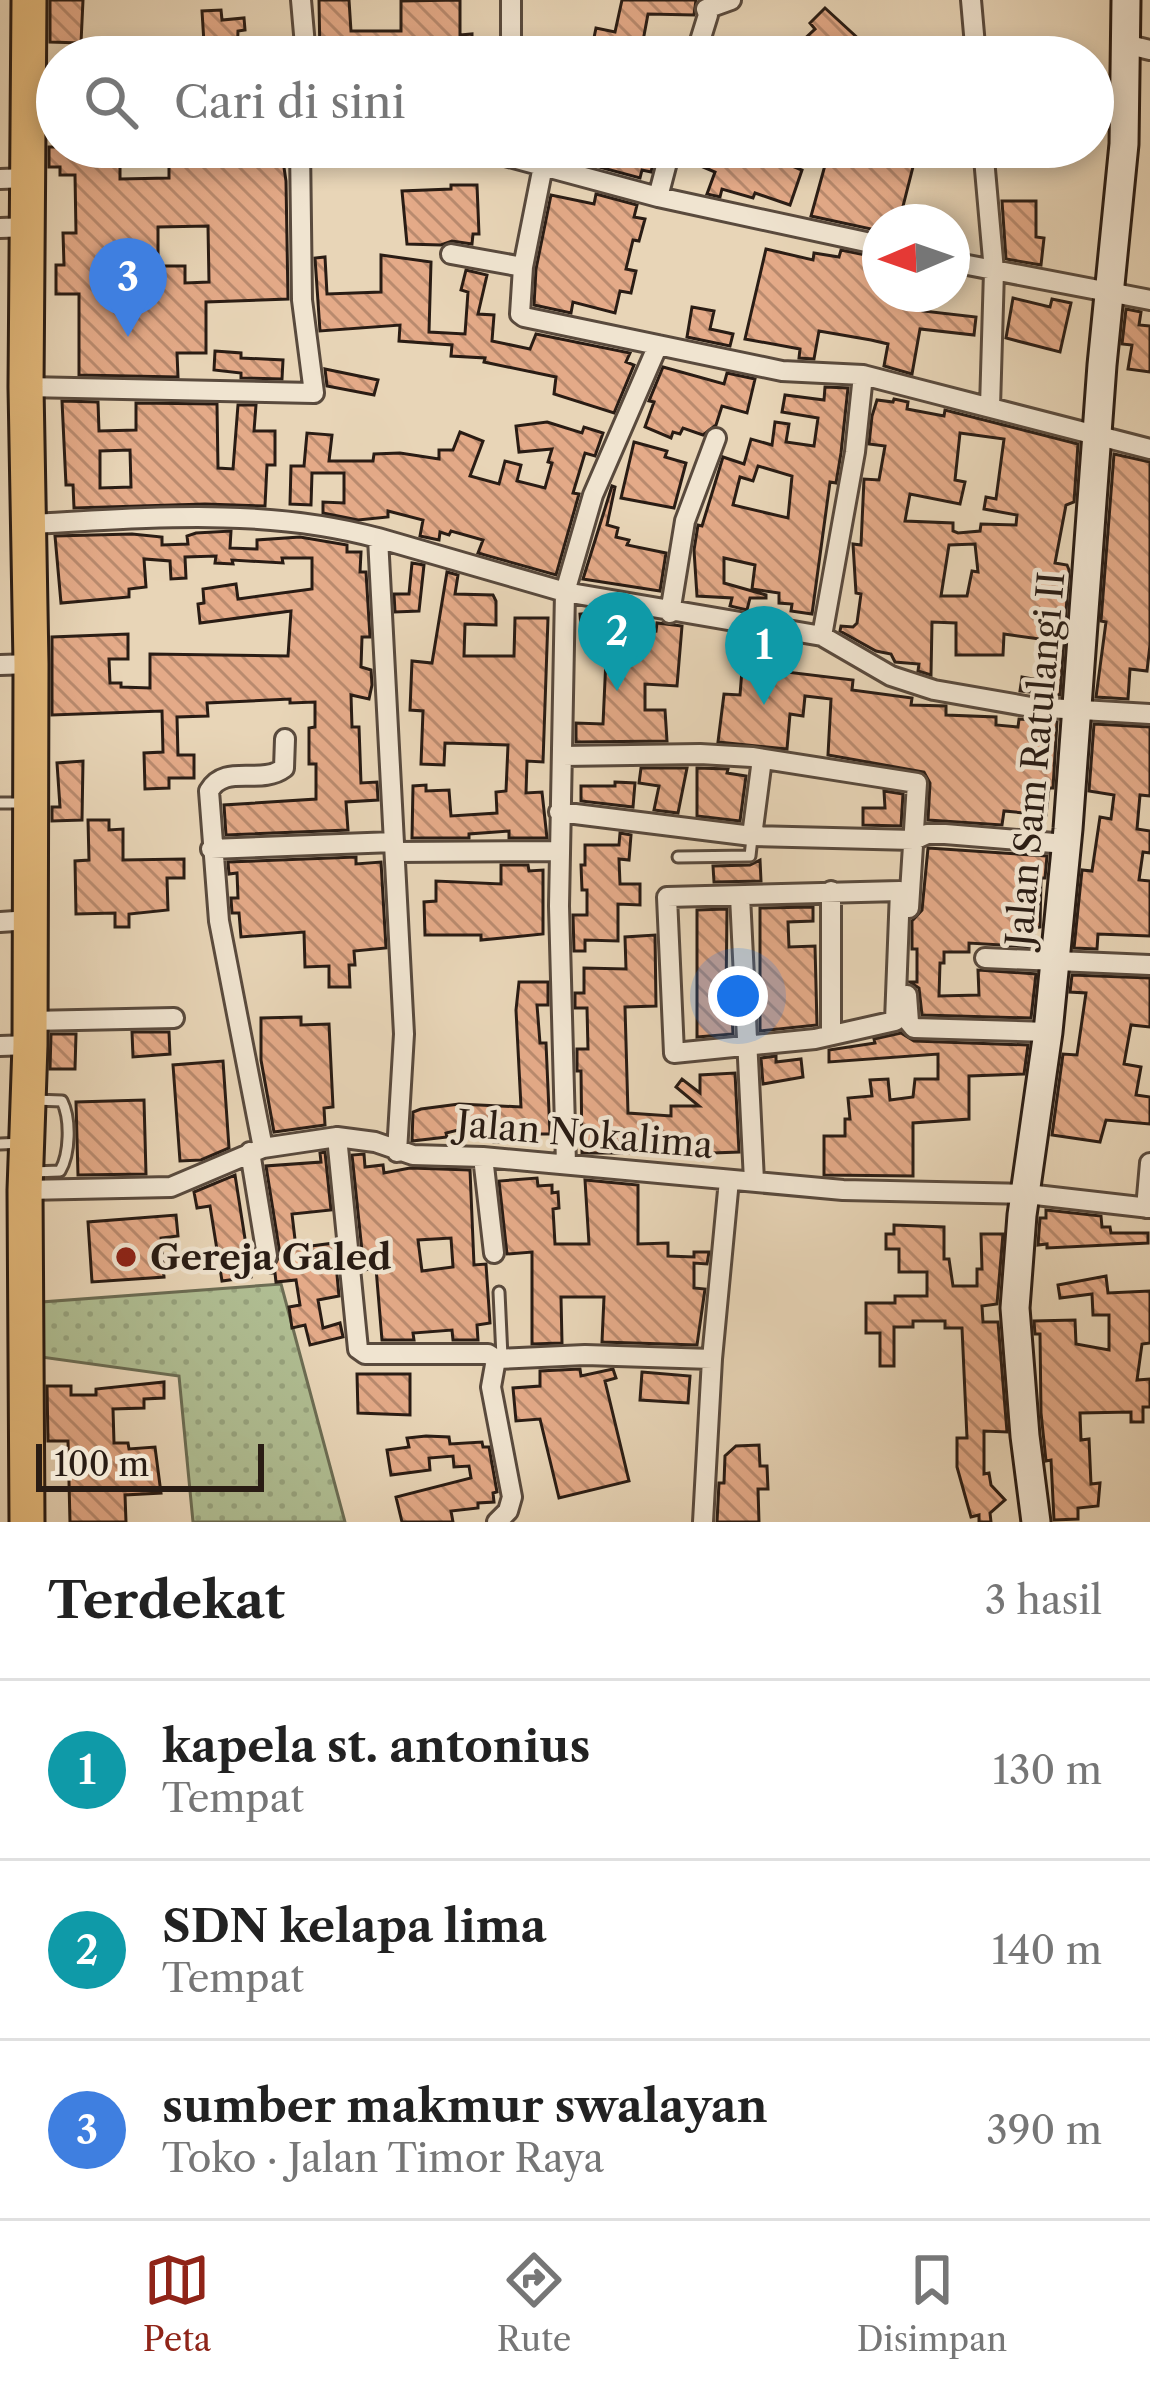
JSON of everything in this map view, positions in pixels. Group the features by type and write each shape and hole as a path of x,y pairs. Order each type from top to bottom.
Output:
{"highway":[{"path":"29,0 36,61"},
{"path":"27,1522 13,1390 20,1162 29,1099 20,1038 15,921 16,664 30,524 20,387 14,179 36,118"}],"street":[{"path":"301,0 304,36"},
{"path":"511,0 511,36"},
{"path":"702,36 706,4 731,0"},
{"path":"971,0 974,36"},
{"name":"Jalan Sam Ratulangi II","path":"1036,1522 1015,1308 1048,1032 1109,290 1137,47 1126,0"},
{"path":"20,387 314,393 302,300 300,168"},
{"path":"542,168 518,305 524,317 782,371 863,375 1150,449"},
{"path":"549,168 862,241"},
{"path":"658,197 666,168"},
{"path":"985,168 994,272 990,407"},
{"path":"451,254 523,267"},
{"path":"970,266 1150,300"},
{"path":"566,1164 560,851 565,592 593,496 658,345"},
{"path":"821,636 855,452 863,375"},
{"path":"670,613 685,521 716,438"},
{"path":"30,524 228,516 317,524 565,592 821,636 907,683 1077,712 1150,714"},
{"path":"378,538 404,1034 397,1152"},
{"path":"267,1256 211,849 209,790 225,776 277,774 284,768 286,739"},
{"path":"562,757 700,754 917,783 907,983 911,1025 1048,1032"},
{"path":"752,836 762,759"},
{"path":"560,812 752,836 914,840 945,833 1066,844"},
{"path":"211,849 560,851"},
{"path":"831,891 831,1035"},
{"path":"831,891 900,891 895,1021 831,1035 674,1053 667,897 831,891"},
{"path":"746,896 754,1008 748,1015 754,1181"},
{"path":"986,958 1150,965"},
{"path":"20,1038 174,1018"},
{"path":"337,1137 358,1349 365,1354 712,1359"},
{"name":"Jalan Nokalima","path":"20,1162 171,1187 256,1150 337,1137 375,1142 397,1152 843,1190 1027,1194 1148,1208"},
{"path":"483,1157 494,1253"},
{"path":"1148,1208 1150,1163"},
{"path":"704,1522 712,1359 729,1180"},
{"path":"497,1522 508,1511 512,1497 491,1388 499,1358"}],"lane":[{"path":"678,857 750,856 752,836"},
{"path":"499,1292 499,1358"}],"green space":[{"path":"281,1284 345,1522 193,1522 179,1376 41,1357 42,1302"}],"building":[{"path":"50,0 83,0 81,36 50,36"},
{"path":"319,0 349,0 351,31 401,31 401,1 460,0 460,35 472,34 472,36 320,36"},
{"path":"622,0 696,0 694,15 648,14 644,36 594,36 596,28 615,32"},
{"path":"825,8 855,36 808,36 815,29 810,23"},
{"path":"221,10 222,20 244,18 245,30 238,31 238,36 204,36 202,11"},
{"path":"60,168 120,168 120,179 169,178 169,168 284,168 288,299 206,302 206,353 177,353 178,377 79,375 79,294 56,294 56,265 64,265 63,233 76,233 75,175 60,175","holes":["208,226 209,282 185,283 185,266 158,266 158,227"]},
{"path":"603,168 652,168 651,172 642,170 640,178"},
{"path":"706,168 802,170 790,205 755,193 753,198 722,189 720,197 707,194 715,172"},
{"path":"824,168 913,168 904,204 862,204 862,227 811,216"},
{"path":"451,185 477,185 479,234 473,234 472,244 407,244 402,191 451,189"},
{"path":"596,194 637,205 634,217 645,219 639,241 633,240 626,269 636,271 631,293 620,291 615,313 573,302 571,313 534,305 551,195 594,204"},
{"path":"1002,201 1036,201 1036,237 1044,238 1041,265 1006,259"},
{"path":"766,249 813,260 814,253 839,257 841,250 862,254 862,312 976,317 974,335 920,329 912,374 884,366 888,344 871,340 819,331 814,359 799,358 800,349 745,339"},
{"path":"381,255 431,262 429,332 465,334 468,292 461,290 466,270 487,275 478,314 494,315 492,341 530,349 536,334 630,353 626,362 634,365 614,413 554,394 556,377 484,362 485,358 451,356 452,345 399,341 400,325 320,331 315,258 325,257 327,294 381,292"},
{"path":"1013,298 1050,307 1052,299 1071,303 1060,352 1006,338"},
{"path":"692,307 714,311 710,329 733,334 730,346 687,337"},
{"path":"1126,309 1141,312 1139,325 1150,326 1150,372 1128,369 1132,345 1122,344"},
{"path":"215,351 283,360 282,379 241,378 241,373 214,370"},
{"path":"663,367 724,384 727,373 755,379 747,413 722,406 716,425 703,435 683,428 671,438 645,427 654,402 649,401"},
{"path":"325,369 378,380 374,395 327,386"},
{"path":"825,387 848,388 812,614 791,611 792,604 779,603 779,593 752,589 755,565 724,558 724,583 766,598 750,598 747,610 730,606 732,598 697,596 694,550 698,525 702,526 723,457 744,464 751,439 772,445 775,422 789,424 786,442 814,446 818,418 782,412 785,395 824,400","holes":["758,466 792,476 788,518 733,505 740,477 753,481"]},
{"path":"877,400 908,402 907,409 944,416 945,410 1078,444 1074,502 1066,505 1055,563 1069,570 1060,695 1020,691 1022,677 1055,683 1058,652 1045,650 1047,640 1004,634 1003,655 956,655 956,623 932,622 931,675 918,671 919,664 895,662 891,654 840,631 841,626 857,623 861,594 856,593 853,544 861,545 864,479 879,480 885,446 869,444 872,416","holes":["960,433 1004,439 996,499 986,497 984,509 1017,515 1016,525 981,524 980,531 958,533 953,523 905,521 910,494 960,504 965,482 955,480","975,544 978,572 972,571 967,596 941,596 949,545"]},
{"path":"62,401 98,402 99,431 136,430 136,403 217,404 218,468 233,469 238,405 256,405 254,431 275,431 275,465 267,465 265,506 74,508 73,485 66,485","holes":["130,450 131,487 100,488 100,451"]},
{"path":"547,422 582,433 584,427 603,433 595,456 585,453 573,493 579,494 556,575 478,553 483,540 451,531 449,535 440,532 439,540 420,536 423,520 388,511 388,517 358,520 323,513 323,502 344,503 344,473 312,473 311,505 290,504 291,466 304,466 307,433 332,435 329,461 373,461 374,454 400,453 439,459 439,450 453,450 460,432 483,441 470,476 499,484 505,461 521,465 517,481 545,488 552,449 519,452 516,426"},
{"path":"634,442 667,451 665,457 686,463 674,508 621,498"},
{"path":"1114,454 1150,462 1150,645 1147,671 1130,669 1128,699 1096,697 1106,622 1101,621"},
{"path":"612,486 607,525 618,528 616,537 629,540 627,545 666,553 660,591 583,579"},
{"path":"231,531 230,548 257,549 257,540 300,537 361,552 370,637 362,637 361,667 371,670 372,685 369,699 351,695 352,727 359,727 361,783 377,782 378,800 346,802 348,830 226,835 224,805 316,799 316,764 309,764 315,702 207,703 208,716 177,717 178,755 194,755 194,778 169,778 169,788 145,789 144,753 163,752 162,711 52,715 52,637 128,634 128,659 109,659 110,683 121,683 121,687 150,688 150,654 288,656 291,611 200,623 198,604 204,603 203,589 236,584 238,599 312,589 312,558 282,558 283,563 232,560 233,564 215,563 216,556 185,557 186,578 171,579 170,561 144,559 146,587 129,589 129,597 61,603 55,536 132,534 162,537 162,545 188,544 187,536 196,533"},
{"path":"412,563 424,565 419,611 395,612 394,594 409,594"},
{"path":"447,572 458,575 455,594 493,595 496,601 496,625 465,624 464,656 514,656 515,618 548,618 543,762 527,761 526,793 542,792 547,838 509,838 509,831 469,834 469,838 412,838 413,786 449,790 451,816 497,813 496,792 506,791 508,745 445,743 444,765 421,764 423,711 410,710 412,661 432,663"},
{"path":"580,614 625,616 626,628 656,631 657,623 682,626 677,686 645,684 645,710 665,710 667,741 576,742 576,723 603,724 607,637 582,639"},
{"path":"757,657 779,658 778,671 853,680 852,690 912,698 911,705 946,706 946,715 996,717 996,725 1018,727 1019,719 1057,722 1053,788 1049,788 1046,815 1004,811 1002,825 928,820 930,783 924,772 828,755 831,699 805,696 803,716 790,714 787,749 718,742 724,694 740,695 742,670 756,671"},
{"path":"1094,724 1150,727 1150,796 1140,795 1137,829 1150,831 1150,853 1143,852 1139,880 1150,881 1150,936 1098,934 1097,949 1074,948 1082,870 1092,871 1100,817 1111,819 1114,795 1089,791"},
{"path":"83,761 82,820 52,821 52,807 60,807 57,763"},
{"path":"641,768 687,768 678,813 654,810 659,786 639,783"},
{"path":"697,768 728,769 727,773 746,776 740,821 697,816"},
{"path":"615,782 635,783 633,807 581,801 581,786 615,786"},
{"path":"884,791 903,794 901,826 863,825 863,808 885,808"},
{"path":"88,820 109,820 109,830 123,829 123,860 184,859 184,878 167,878 168,910 129,914 129,927 115,927 115,913 76,914 75,861 89,860"},
{"path":"620,833 631,835 629,860 619,859 620,884 640,884 640,905 618,904 618,941 585,940 585,951 574,951 573,915 587,915 581,865 585,865 585,845 619,845"},
{"path":"928,848 1047,856 1034,947 969,943 969,952 944,952 944,963 940,963 939,996 979,995 978,970 1036,974 1031,1018 922,1015 919,988 910,982 917,982 912,921 922,910"},
{"path":"356,857 356,864 381,862 386,948 354,951 350,987 329,987 329,966 305,967 304,932 241,937 239,913 232,913 231,898 238,898 237,873 229,874 228,862"},
{"path":"760,860 761,881 714,882 713,866 750,865"},
{"path":"501,865 543,870 543,934 481,940 481,935 425,935 424,902 436,901 436,881 501,884"},
{"path":"813,907 813,921 788,922 789,947 815,946 817,1025 760,1031 760,908"},
{"path":"727,909 726,998 731,998 733,1034 697,1037 697,910"},
{"path":"655,935 656,1006 625,1007 628,1113 671,1116 671,1106 699,1106 676,1087 682,1079 700,1093 700,1075 735,1073 739,1152 671,1152 671,1135 648,1135 629,1136 629,1153 582,1153 577,1049 588,1049 587,1008 575,1008 575,993 584,993 584,968 626,969 625,937"},
{"path":"1072,975 1150,978 1150,1027 1131,1025 1124,1064 1141,1067 1136,1095 1150,1097 1150,1124 1106,1120 1100,1142 1052,1135 1063,1054 1077,1055 1086,993 1070,992"},
{"path":"519,982 548,982 548,1005 537,1005 540,1043 546,1043 550,1134 515,1134 515,1142 494,1142 494,1128 462,1129 446,1133 447,1137 412,1141 413,1112 421,1109 459,1104 521,1107"},
{"path":"301,1017 301,1025 329,1024 333,1107 324,1108 325,1125 274,1132 261,1060 261,1018"},
{"path":"132,1032 169,1032 170,1054 133,1057"},
{"path":"901,1033 914,1041 1028,1045 1024,1074 969,1076 969,1119 913,1123 913,1176 824,1175 824,1136 845,1136 845,1119 850,1119 848,1098 872,1096 870,1080 888,1079 890,1100 913,1097 915,1079 938,1079 938,1054 829,1062 829,1050 875,1043 874,1039"},
{"path":"51,1034 76,1034 75,1069 50,1069"},
{"path":"776,1056 776,1062 801,1059 803,1077 763,1084 761,1058"},
{"path":"223,1061 229,1148 201,1160 180,1161 173,1065"},
{"path":"144,1100 146,1174 78,1175 76,1102"},
{"path":"325,1152 331,1210 292,1214 296,1248 334,1243 339,1296 318,1300 323,1328 340,1323 343,1337 310,1345 305,1325 292,1328 289,1307 300,1305 296,1280 276,1282 271,1273 280,1254 266,1166 321,1162 320,1153"},
{"path":"364,1154 365,1167 383,1165 384,1173 410,1168 470,1170 474,1265 486,1264 490,1323 477,1325 478,1340 453,1340 452,1330 413,1333 414,1340 382,1340 376,1268 364,1270 352,1155","holes":["451,1238 453,1267 422,1271 418,1240"]},
{"path":"235,1175 251,1277 222,1281 210,1206 197,1208 194,1192"},
{"path":"537,1178 538,1186 552,1185 552,1193 558,1192 559,1208 553,1209 555,1244 589,1244 585,1180 638,1185 638,1244 668,1243 668,1256 709,1252 707,1264 694,1263 694,1288 705,1289 697,1345 602,1342 604,1297 561,1297 562,1343 532,1344 532,1252 507,1254 499,1181"},
{"path":"1046,1210 1101,1216 1102,1227 1110,1227 1111,1233 1148,1233 1148,1243 1047,1248 1047,1244 1038,1245 1040,1218 1046,1218"},
{"name":"Gereja Galed","path":"176,1215 178,1236 161,1238 164,1277 92,1282 88,1222"},
{"path":"894,1225 944,1227 944,1259 949,1259 953,1286 977,1286 977,1269 982,1269 981,1234 1003,1234 997,1304 982,1306 983,1322 998,1322 1007,1432 984,1431 984,1474 989,1473 991,1485 1005,1500 990,1513 991,1522 979,1522 979,1515 971,1517 957,1467 957,1438 967,1438 962,1328 945,1328 945,1321 913,1321 913,1327 894,1327 894,1366 880,1366 880,1333 866,1333 866,1303 895,1303 895,1296 927,1296 927,1272 899,1272 899,1249 886,1249 886,1234 894,1234"},
{"path":"1106,1276 1108,1293 1150,1291 1150,1343 1142,1344 1137,1380 1150,1379 1150,1407 1143,1407 1143,1422 1131,1422 1131,1412 1080,1413 1081,1440 1089,1439 1091,1484 1100,1483 1098,1506 1078,1508 1078,1519 1054,1520 1051,1460 1046,1461 1041,1413 1040,1334 1035,1334 1034,1321 1075,1320 1076,1344 1109,1350 1109,1315 1093,1315 1092,1294 1060,1298 1058,1285"},
{"path":"580,1369 581,1376 613,1369 616,1378 605,1381 629,1481 559,1498 540,1419 516,1421 513,1388 540,1386 540,1371"},
{"path":"642,1372 690,1376 688,1403 640,1400"},
{"path":"357,1374 410,1374 410,1415 358,1413"},
{"path":"164,1382 164,1398 144,1399 144,1408 113,1409 114,1443 128,1443 129,1449 155,1447 161,1493 125,1495 126,1522 70,1522 68,1441 48,1441 47,1386 71,1386 71,1395 96,1395 96,1389"},
{"path":"449,1437 450,1444 482,1442 489,1447 497,1492 494,1502 451,1511 453,1522 402,1522 396,1497 471,1478 469,1466 454,1467 453,1456 429,1458 430,1470 391,1475 387,1450 409,1447 407,1438"},
{"path":"759,1445 760,1466 767,1466 768,1489 758,1489 759,1522 717,1522 725,1456 736,1446"}],"place":[{"name":"sumber makmur swalayan","path":"128,337"},
{"name":"SDN kelapa lima","path":"617,691"},
{"name":"kapela st. antonius","path":"764,705"},
{"name":"Gereja Galed","path":"126,1257"}]}
